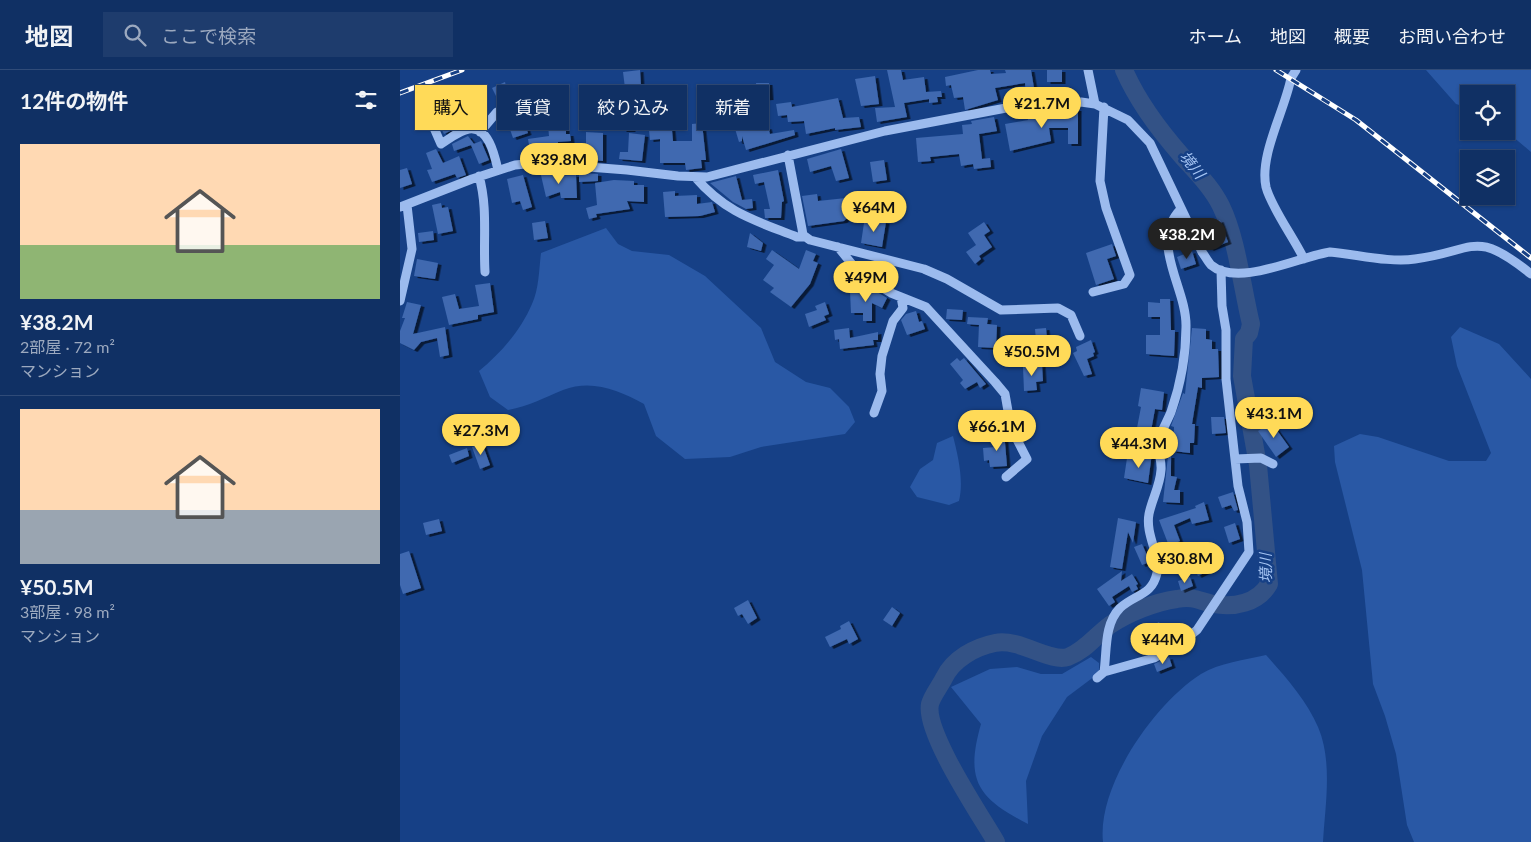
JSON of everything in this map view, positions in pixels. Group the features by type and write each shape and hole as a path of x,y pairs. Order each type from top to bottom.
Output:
{"street":[{"path":"1088,70 1100,106 1100,181 1106,208 1130,275 1124,284 1093,292"},
{"path":"1296,70 1291,78 1269,152 1264,176 1271,199 1304,259"},
{"path":"400,302 412,248 404,206 480,176 515,165 537,163 707,177 885,131 1006,108 1081,102 1100,106 1128,120 1150,144 1202,252 1211,264 1221,270 1256,271 1330,252 1413,260 1473,245 1488,246 1515,261 1531,274"},
{"path":"480,132 497,112"},
{"path":"435,130 441,144 464,130"},
{"path":"476,130 480,132 491,145 498,170"},
{"path":"788,156 805,237"},
{"path":"480,176 485,205 485,272"},
{"path":"695,177 711,196 736,213 797,237 805,237 810,240 924,269 947,279 1001,310 1058,308 1071,315 1080,336"},
{"path":"1181,210 1174,217 1166,232 1168,256 1180,287 1186,327 1180,376 1171,412 1159,441 1161,470 1157,494 1149,513 1148,528 1158,570 1153,586 1121,607 1112,620 1100,675 1154,658 1178,645 1197,630 1249,552 1247,522 1238,486 1226,380 1226,330 1221,297 1221,270"},
{"path":"837,247 860,274 901,297 926,307 1005,394 1011,428 1027,459 1006,477"},
{"path":"874,413 882,391 880,374 882,356 893,321 903,308 901,297"},
{"path":"1235,459 1257,458 1273,464"}],"shaded area":[{"path":"1426,70 1531,70 1531,152 1515,139 1515,85 1460,85 1460,105 1456,104"},
{"path":"606,228 618,244 632,251 669,255 705,276 761,328 775,362 806,382 830,388 849,407 855,422 845,434 761,447 730,457 685,459 656,436 644,404 615,391 595,386 574,387 530,404 508,410 490,397 479,371 510,340 527,314 536,292 541,253"},
{"path":"1460,327 1499,344 1531,379 1531,842 1414,842 1407,825 1396,754 1373,684 1362,570 1335,462 1334,446 1360,434 1378,437 1449,461 1486,461 1491,453 1457,366 1451,337"},
{"path":"953,436 961,476 959,501 949,505 917,497 910,487 920,469 933,460 937,443"},
{"path":"1266,655 1302,698 1318,727 1323,741 1327,784 1323,842 1103,842 1104,820 1109,796 1119,772 1132,748 1165,705 1183,688 1208,670 1232,662"},
{"path":"1091,657 1099,663 1099,673 1067,697 1042,736 1026,781 1028,824 997,805 986,796 979,785 975,773 974,760 981,724 951,687 990,669 1017,667 1041,674 1062,674"}],"building":[{"path":"640,70 641,85 625,85 623,72"},
{"path":"887,70 901,70 903,80 924,77 926,92 941,91 942,97 937,97 938,102 929,103 929,99 904,103 907,117 877,122 875,108 895,107"},
{"path":"978,70 990,70 991,74 1006,73 1005,70 1031,70 1034,88 1048,87 1049,98 1026,100 1025,83 995,88 998,100 965,110 963,97 954,98 951,85 946,86 945,77"},
{"path":"1047,70 1062,70 1062,82 1047,82"},
{"path":"875,76 879,104 861,106 855,79"},
{"path":"756,83 769,83 770,98 769,85 756,85"},
{"path":"497,86 497,98 492,88"},
{"path":"838,98 843,118 859,117 861,127 835,130 835,128 806,134 804,121 788,122 787,115 778,116 776,104 791,102 792,107"},
{"path":"1067,109 1078,109 1078,144 1068,144 1068,128 1049,128 1051,141 1010,151 1005,124 1028,120 1027,113 1067,113"},
{"path":"994,117 997,131 979,134 982,159 990,158 991,167 974,169 973,164 961,166 959,154 930,157 931,161 918,162 916,138 963,134 962,125 972,124 971,121"},
{"path":"692,124 697,124 697,130 703,130 706,160 701,160 702,168 686,170 685,163 660,163 660,139 650,140 649,130 672,130 673,141 692,141"},
{"path":"442,130 452,130 444,134"},
{"path":"510,130 527,130 528,133 513,138"},
{"path":"548,130 566,130 566,134 570,134 571,141 558,142 558,154 531,157 528,139 549,136"},
{"path":"735,130 769,130 770,134 794,130 795,135 746,150 742,136 742,141 739,142"},
{"path":"586,132 603,133 603,161 592,160 592,151 586,150"},
{"path":"629,133 645,135 642,161 619,159 620,152 628,152"},
{"path":"468,136 474,144 454,151 452,144"},
{"path":"481,141 489,160 479,164 471,145"},
{"path":"436,149 443,163 459,156 466,175 457,178 455,174 432,182 427,170 432,169 426,153"},
{"path":"841,149 849,178 836,181 831,166 810,172 807,159"},
{"path":"884,160 887,180 873,182 870,162"},
{"path":"407,168 412,184 400,188 400,170"},
{"path":"552,170 553,176 576,175 577,198 561,198 560,192 546,197 540,171"},
{"path":"778,170 784,201 782,202 781,218 765,218 764,209 770,209 764,182 755,184 753,175"},
{"path":"579,173 598,174 598,181 579,182"},
{"path":"523,175 532,207 523,210 520,201 512,203 507,179"},
{"path":"736,176 742,200 752,199 753,208 746,209 733,202 710,183"},
{"path":"614,180 634,181 634,185 644,185 644,202 627,201 630,209 596,214 597,217 589,219 586,208 597,205 595,183"},
{"path":"675,191 675,196 697,195 697,204 712,202 715,212 700,216 665,217 663,192"},
{"path":"817,194 818,201 846,198 848,217 844,221 808,226 802,196"},
{"path":"441,203 442,208 448,207 453,231 438,234 432,205"},
{"path":"876,220 886,222 882,247 861,243 864,223"},
{"path":"1220,220 1228,242 1210,249 1202,227"},
{"path":"545,221 548,238 534,240 532,223"},
{"path":"984,222 990,231 984,235 992,247 979,256 981,259 975,264 966,252 976,245 968,233"},
{"path":"433,231 434,240 419,242 418,233"},
{"path":"750,233 763,243 761,251 747,247"},
{"path":"1112,244 1116,256 1107,259 1114,279 1096,285 1086,253"},
{"path":"772,250 799,269 806,250 816,254 813,261 818,263 810,284 791,307 770,292 774,288 763,280 774,265 766,259"},
{"path":"1192,251 1196,264 1181,269 1177,257"},
{"path":"417,259 438,263 435,279 414,276"},
{"path":"490,283 494,312 478,315 478,319 449,325 442,297 455,294 459,309 479,306 475,285"},
{"path":"874,290 887,298 882,308 872,303 872,321 863,321 863,313 851,313 850,291"},
{"path":"1160,299 1170,299 1171,330 1175,330 1174,356 1146,354 1146,335 1160,335 1160,317 1148,317 1148,302 1160,303"},
{"path":"407,302 421,305 413,334 445,327 449,355 440,357 437,338 421,342 414,350 400,343 400,331 405,318 402,318"},
{"path":"825,302 829,314 824,316 826,320 809,327 805,314 817,310 815,306"},
{"path":"947,309 963,310 962,320 946,319"},
{"path":"916,311 919,322 922,321 925,329 907,335 901,320 906,314"},
{"path":"968,317 988,318 987,324 997,325 996,348 978,347 979,325 967,324"},
{"path":"849,328 850,338 878,332 878,340 873,340 874,345 840,349 839,339 835,340 834,330"},
{"path":"1046,328 1049,359 1041,360 1040,348 1029,349 1028,340 1036,340 1035,329"},
{"path":"1192,328 1206,329 1206,339 1212,340 1212,349 1218,349 1219,377 1202,378 1202,388 1198,387 1192,424 1195,424 1194,443 1190,443 1190,453 1173,451 1174,427 1171,426 1183,393 1185,394"},
{"path":"1091,340 1095,352 1093,353 1094,356 1087,359 1092,374 1084,376 1073,353 1077,351 1076,347"},
{"path":"957,358 960,361 964,358 986,384 980,388 977,382 965,389 960,383 963,380 950,364"},
{"path":"1042,365 1043,381 1036,382 1037,390 1024,391 1023,367"},
{"path":"1141,388 1164,392 1162,410 1155,409 1151,431 1137,428 1141,407 1138,406"},
{"path":"1211,417 1224,417 1226,433 1212,434"},
{"path":"1271,422 1289,447 1276,457 1258,431"},
{"path":"1004,431 1007,466 990,467 989,460 984,461 983,448 996,447 994,432"},
{"path":"482,443 490,465 480,469 472,447"},
{"path":"467,448 469,456 452,463 449,455"},
{"path":"1144,451 1152,453 1148,483 1124,478 1127,458 1143,461"},
{"path":"1168,456 1171,456 1171,476 1177,477 1174,490 1180,490 1180,503 1163,502"},
{"path":"1233,492 1238,510 1234,511 1231,505 1222,508 1218,497"},
{"path":"1204,502 1209,520 1192,524 1190,518 1174,525 1180,541 1169,546 1159,520 1196,508 1195,506"},
{"path":"1118,518 1136,522 1133,543 1128,532 1122,569 1110,567"},
{"path":"439,519 442,531 426,535 423,523"},
{"path":"1235,523 1240,539 1229,543 1224,527"},
{"path":"1142,544 1150,562 1142,565 1134,547"},
{"path":"1197,546 1208,571 1198,576 1191,560 1184,563 1180,554"},
{"path":"409,551 421,588 403,594 400,585 400,554"},
{"path":"1122,571 1121,581 1132,574 1138,584 1136,585 1138,589 1132,592 1129,586 1112,597 1115,602 1109,606 1097,589"},
{"path":"1190,577 1193,586 1181,591 1178,581"},
{"path":"748,600 757,618 748,624 742,614 738,616 734,608"},
{"path":"892,607 900,613 892,626 883,620"},
{"path":"849,621 858,639 849,644 847,639 830,647 825,637 841,629 840,626"},
{"path":"1159,622 1169,643 1161,647 1158,642 1145,648 1136,630 1143,627 1144,630"},
{"path":"1169,657 1172,666 1157,672 1154,664"}],"waterway":[{"name":"境川","path":"996,842 955,774 944,753 930,717 930,704 934,694 953,665 965,655 980,647 1005,642 1053,657 1068,657 1085,647 1110,625 1133,612 1151,605 1183,598 1221,605 1245,603 1259,596 1269,584 1258,465 1242,376 1244,339 1249,333 1251,324 1231,233 1221,206 1212,192 1157,125 1135,93 1124,70"}],"railway":[{"path":"400,93 462,70"},
{"path":"1276,70 1356,120 1531,258"}]}
